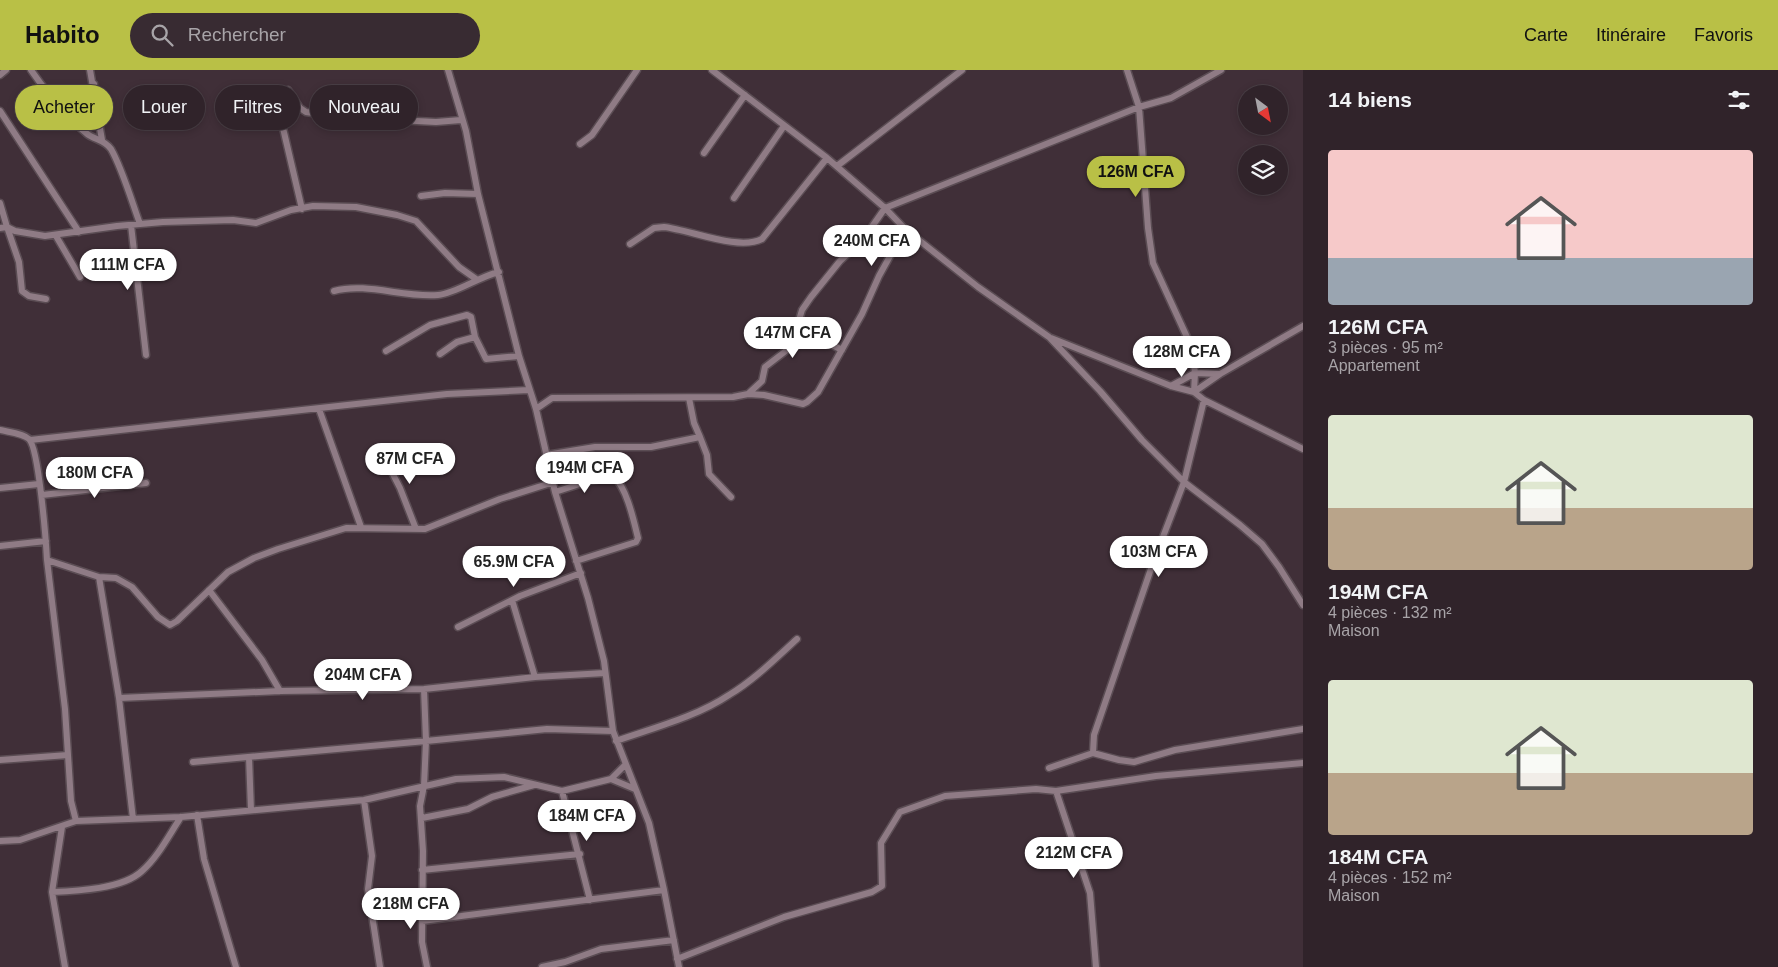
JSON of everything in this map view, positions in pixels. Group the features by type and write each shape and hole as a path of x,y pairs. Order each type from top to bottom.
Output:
{"street":[{"path":"0,75 6,70"},
{"path":"31,70 41,85"},
{"path":"90,70 94,84 102,140"},
{"path":"448,70 519,356 536,409 555,492 581,574 604,661 613,731 624,765 649,823 679,967"},
{"path":"580,144 592,135 637,70"},
{"path":"712,70 837,166 885,208 905,229 1048,337 1100,391 1142,440 1184,482 1253,535 1279,567 1303,604"},
{"path":"837,166 962,70"},
{"path":"1127,70 1139,106 1148,228 1153,263 1192,348 1195,373 1194,392"},
{"path":"748,394 762,381 765,367 787,350 802,310 811,297 840,261 862,241 885,208 1139,106 1171,98 1221,70"},
{"path":"704,153 745,95"},
{"path":"300,108 306,112 339,117 436,122 461,120"},
{"path":"0,111 79,232"},
{"path":"734,198 784,126"},
{"path":"83,130 87,134 102,140 111,150 140,224"},
{"path":"283,130 302,209"},
{"path":"630,244 654,228 664,227 754,244 762,239 826,158"},
{"path":"421,196 445,193 478,194"},
{"path":"0,203 4,210 3,228 19,262 22,291 29,296 46,299"},
{"path":"3,228 45,236 56,236 140,224 207,220 256,223 291,210 313,206 356,207 397,214 416,221 459,267 476,279"},
{"path":"131,225 146,355"},
{"path":"30,440 447,394 530,394 548,399 733,397 748,394 807,402 818,392 842,350 905,229"},
{"path":"56,236 80,278"},
{"path":"334,291 352,289 411,295 439,294 499,272"},
{"path":"386,351 420,330 458,316 467,315 471,317 475,337 483,354 489,360 519,356"},
{"path":"1194,392 1220,374 1303,326"},
{"path":"797,327 842,350"},
{"path":"440,354 457,342 475,337"},
{"path":"1048,337 1171,386 1194,392 1204,400 1303,449"},
{"path":"1171,386 1195,373 1220,374"},
{"path":"689,398 694,423 707,455 709,474 730,497"},
{"path":"536,409 548,399"},
{"path":"1093,753 1094,735 1153,563 1184,482 1204,400"},
{"path":"319,409 361,527"},
{"path":"0,430 25,436 30,440 42,495 47,560 60,656 70,801 76,821"},
{"path":"546,455 595,447 651,447 700,437"},
{"path":"381,451 400,488 416,528"},
{"path":"555,492 614,477 622,487 635,523 638,538 636,542 576,561"},
{"path":"47,560 99,577 116,578 132,587 158,617 170,625 177,621 228,572 254,558 328,532 361,527 425,529 451,517 554,482"},
{"path":"42,495 146,483"},
{"path":"0,488 39,484"},
{"path":"0,546 46,541"},
{"path":"458,627 512,600 581,574"},
{"path":"99,577 119,698 133,819"},
{"path":"208,590 262,660 280,691"},
{"path":"512,600 535,678"},
{"path":"616,741 705,708 729,696 797,639"},
{"path":"119,698 280,691 424,690 535,678 605,673"},
{"path":"424,690 426,741 424,786 420,806 422,818 422,942 427,967"},
{"path":"193,762 547,729 613,731"},
{"path":"1049,768 1093,753 1134,762 1175,750 1303,729"},
{"path":"0,760 68,755"},
{"path":"249,757 251,810"},
{"path":"677,959 784,917 872,892 882,886 881,843 900,812 945,796 1036,789 1056,791 1156,776 1303,762"},
{"path":"0,841 20,840 76,821 181,817 364,800 456,779 504,778 562,791 611,779 624,765"},
{"path":"611,779 635,789"},
{"path":"422,818 468,809 492,797 535,785"},
{"path":"562,791 580,854 590,900"},
{"path":"1056,791 1090,893 1096,967"},
{"path":"364,800 372,856 368,889 380,967"},
{"path":"197,815 204,859 236,967"},
{"path":"52,892 120,883 133,878 149,864 181,817"},
{"path":"62,827 52,892 65,967"},
{"path":"422,870 580,854"},
{"path":"422,921 664,890"},
{"path":"542,967 565,962 601,948 674,940"}]}
